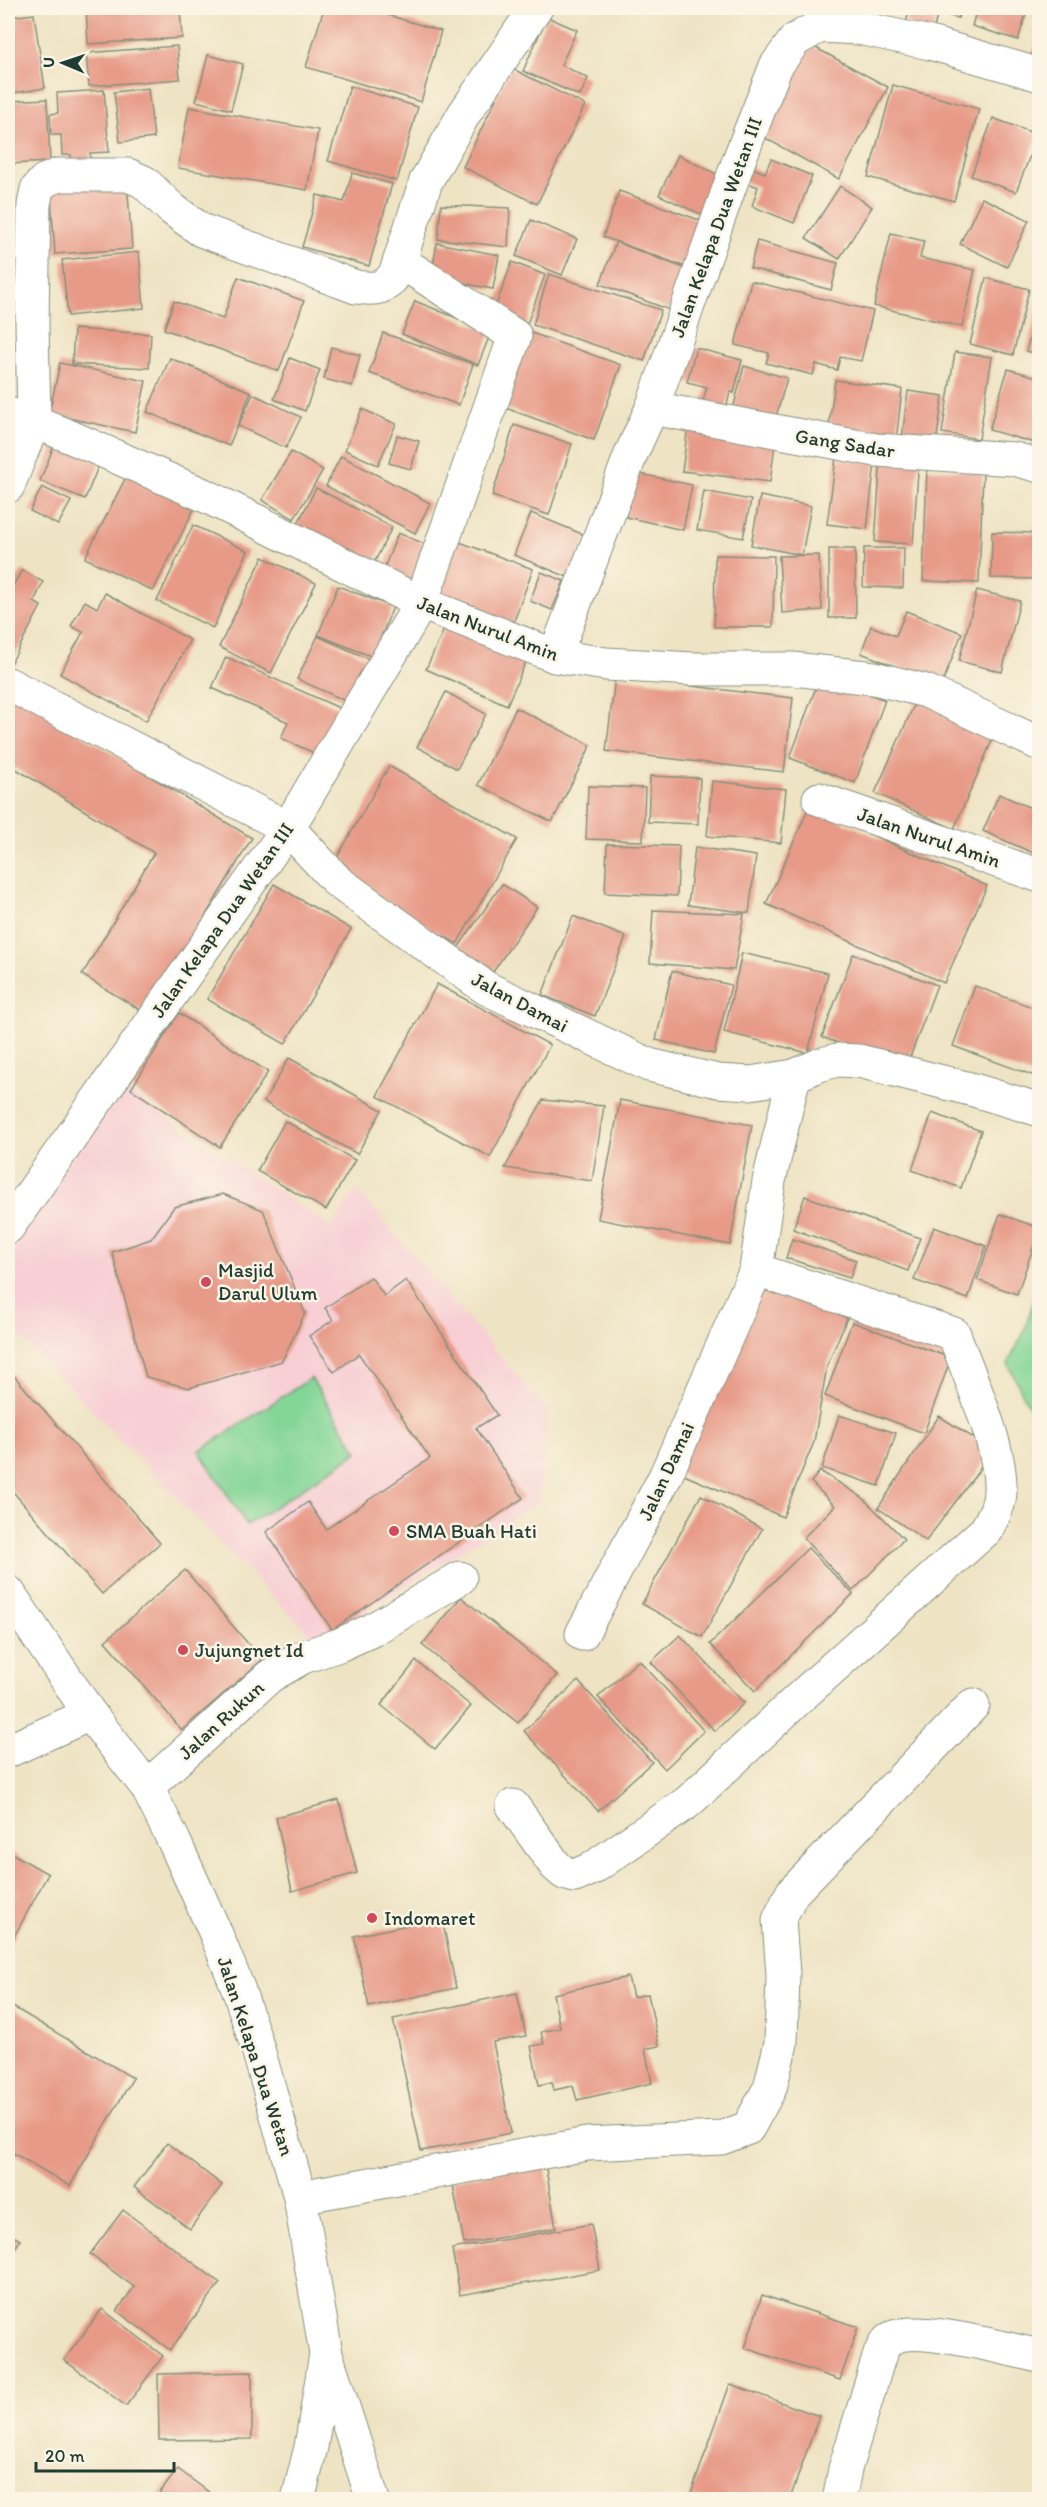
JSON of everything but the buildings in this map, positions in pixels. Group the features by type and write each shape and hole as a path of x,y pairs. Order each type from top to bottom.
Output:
{"street":[{"path":"8,486 21,417 32,323 34,205 37,189 50,178 58,175 128,175 144,182 172,209 201,230 356,286 372,289 383,287 391,282 400,261 426,181 464,114 537,8"},
{"name":"Jalan Kelapa Dua Wetan III","path":"555,656 631,454 652,408 739,160 776,66 795,40 820,26 860,18 930,43 1040,75"},
{"name":"Jalan Kelapa Dua Wetan III","path":"8,1227 288,828 421,603 515,336 400,261"},
{"name":"Gang Sadar","path":"652,408 876,450 1014,459 1040,466"},
{"name":"Jalan Nurul Amin","path":"21,417 206,496 421,603 555,656 606,664 693,669 793,669 874,678 926,692 1040,744"},
{"name":"Jalan Damai","path":"8,684 288,828 338,882 486,988 649,1065 718,1081 750,1083 794,1076 837,1060 860,1061 974,1090 1040,1110"},
{"name":"Jalan Nurul Amin","path":"819,799 1040,876"},
{"name":"Jalan Damai","path":"582,1634 665,1478 756,1270 769,1181 794,1076"},
{"path":"513,1806 559,1869 575,1876 593,1868 688,1802 797,1700 986,1530 998,1507 1000,1465 954,1334 756,1270"},
{"name":"Jalan Rukun","path":"147,1786 270,1676 303,1657 339,1645 372,1630 460,1578"},
{"name":"Jalan Kelapa Dua Wetan","path":"8,1592 90,1714 147,1786 174,1841 238,1988 258,2049 300,2198 326,2354 373,2499"},
{"path":"300,2198 587,2144 721,2138 748,2128 770,2088 781,2043 783,1975 779,1920 792,1893 973,1705"},
{"path":"8,1751 90,1714"},
{"path":"839,2499 844,2469 880,2354 885,2343 893,2337 905,2334 945,2337 1040,2356"},
{"path":"298,2499 311,2447 326,2354"}],"shaded area":[{"path":"124,1089 331,1227 356,1190 548,1411 540,1501 317,1642 8,1324 8,1244"}],"green space":[{"path":"1039,1283 1040,1427 1008,1364 1024,1332"},
{"path":"311,1378 358,1452 247,1525 199,1451"}],"place":[{"name":"Masjid Darul Ulum","path":"206,1282"},
{"name":"SMA Buah Hati","path":"394,1531"},
{"name":"Jujungnet Id","path":"183,1650"},
{"name":"Indomaret","path":"372,1918"}]}
